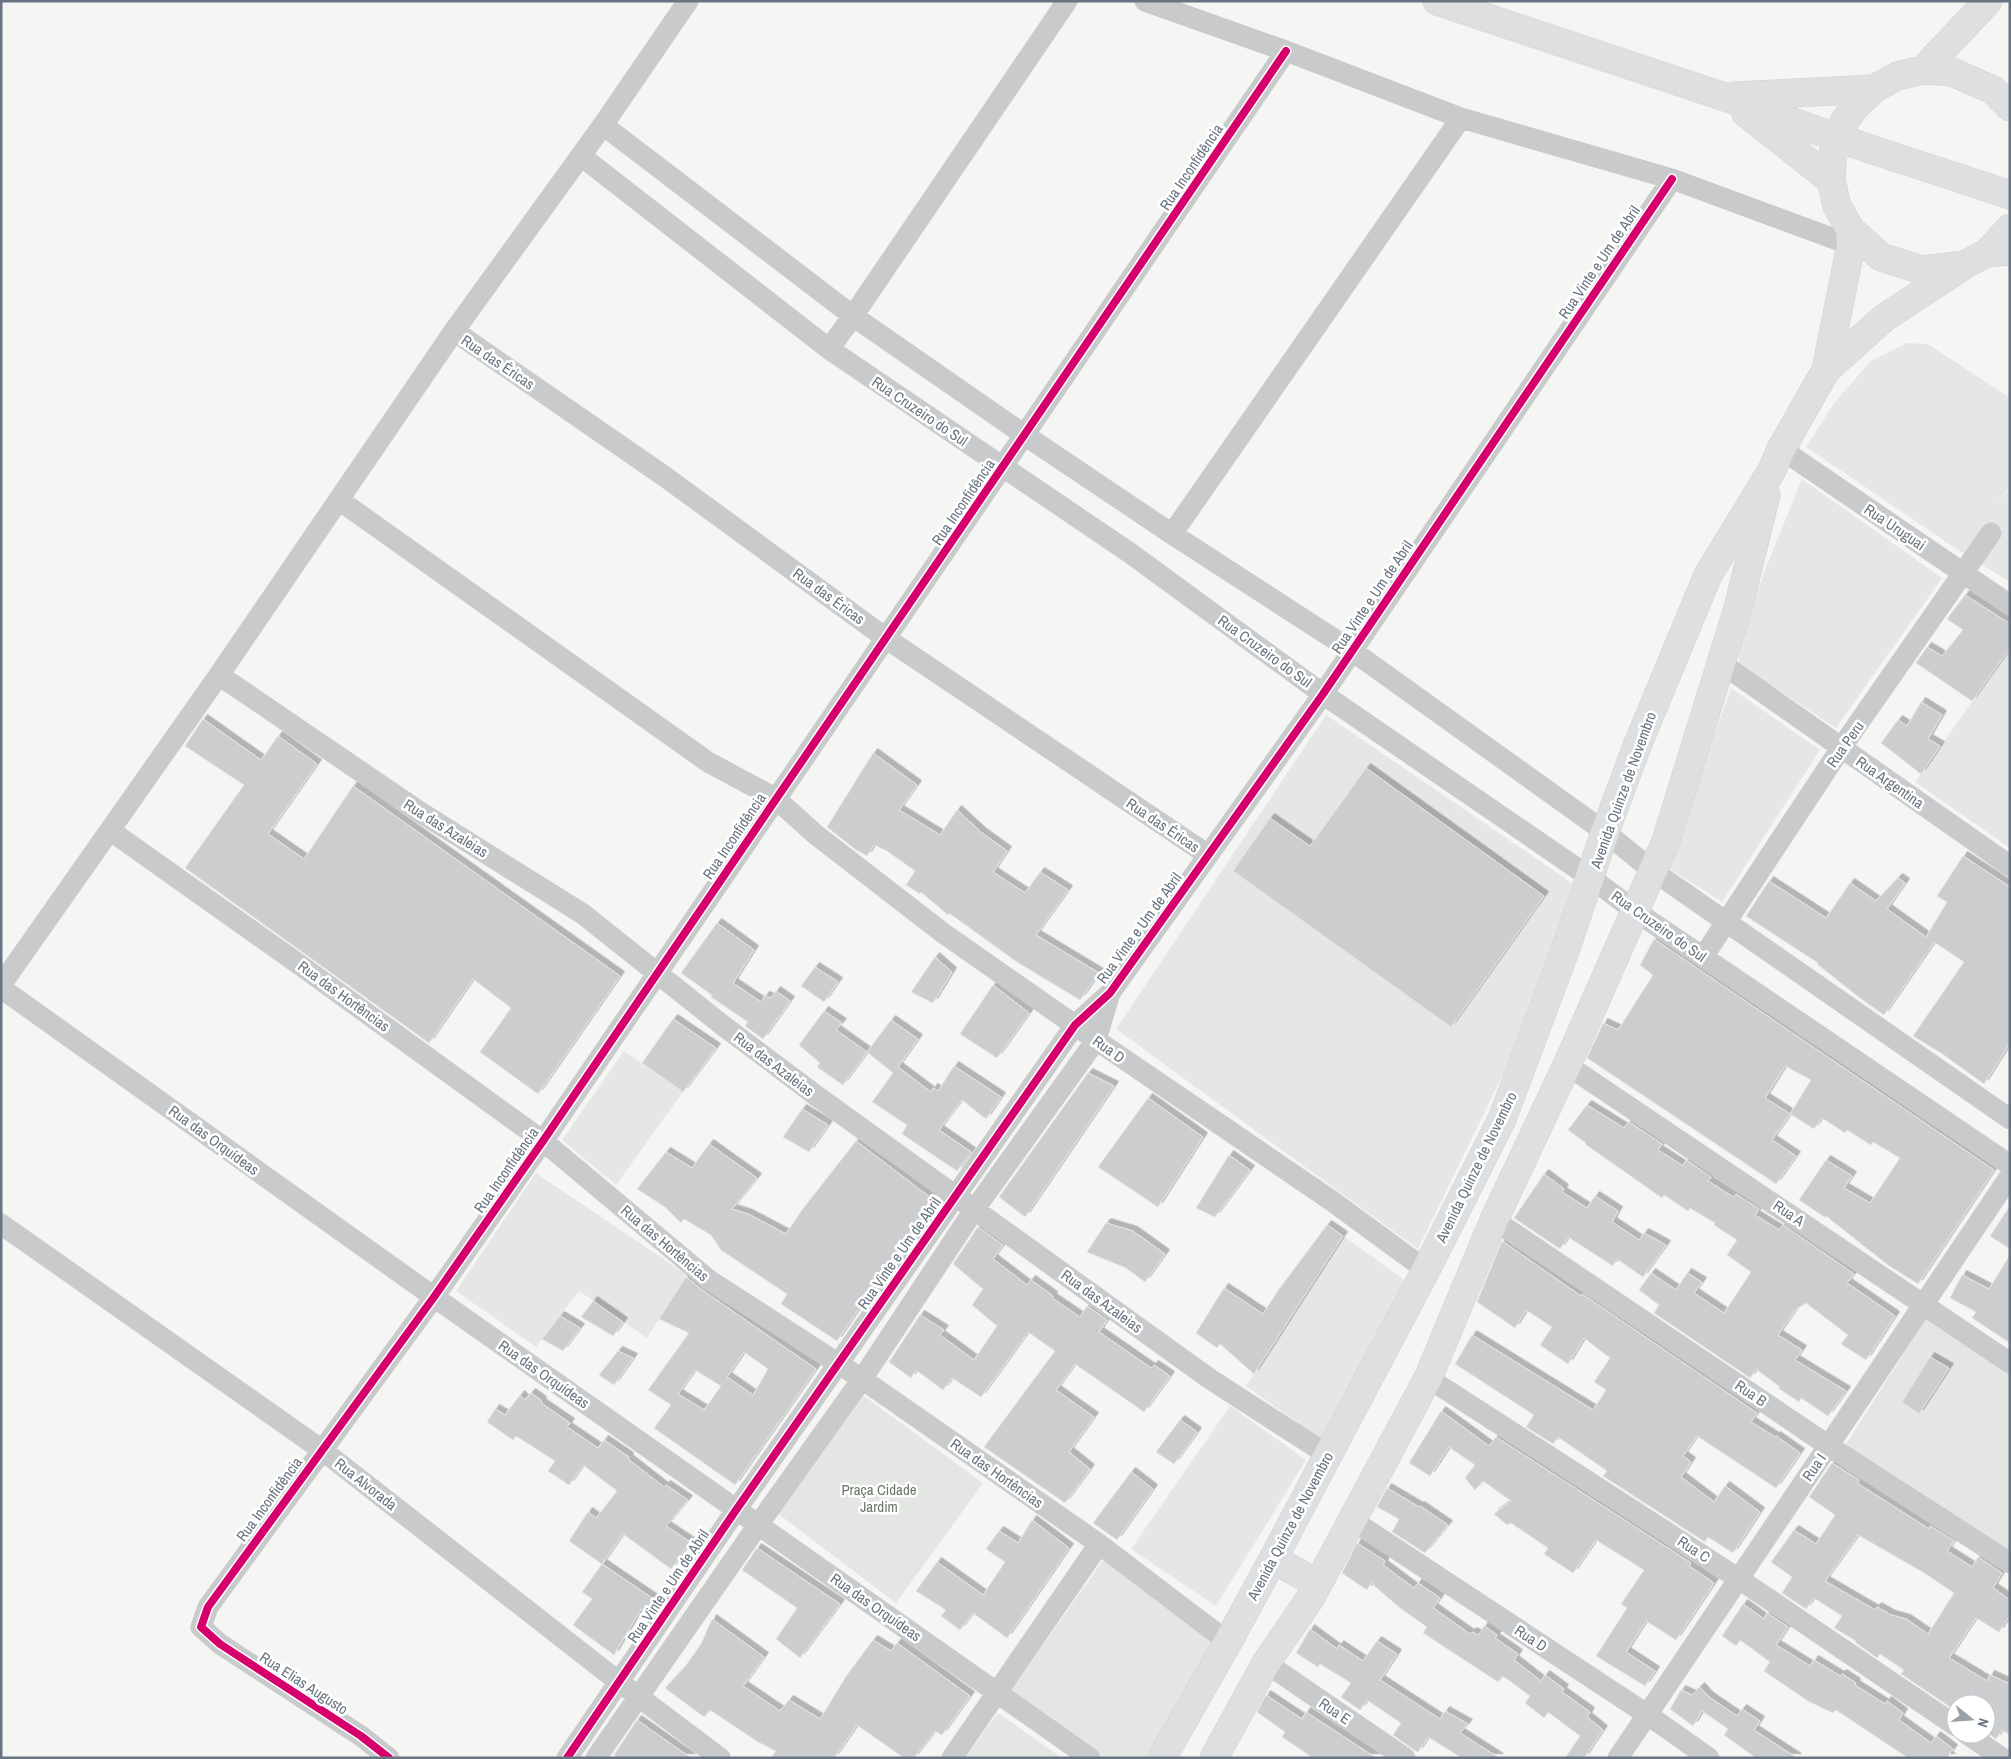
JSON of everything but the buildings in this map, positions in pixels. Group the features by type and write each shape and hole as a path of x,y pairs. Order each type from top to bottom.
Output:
{"main road":[{"path":"1437,1 2010,195"},
{"path":"1923,70 1988,1"},
{"path":"1987,256 1922,270 1881,257 1850,237 1837,206 1831,180 1832,159 1837,138 1844,122 1855,107 1874,89 1897,76 1923,70 1952,72 1993,90 2010,107"},
{"path":"1725,97 1874,89"},
{"path":"1725,97 1831,180"},
{"name":"Avenida Quinze de Novembro","path":"1826,370 1884,318 1987,256 2010,228"},
{"name":"Avenida Quinze de Novembro","path":"1162,1758 1273,1559 1426,1270 1502,1119 1591,878 1604,832 1637,746 1708,575 1777,459 1826,370 1850,237"},
{"name":"Avenida Quinze de Novembro","path":"1214,1758 1266,1663 1318,1584 1428,1378 1494,1220 1653,871 1666,841 1738,608 1777,459"},
{"path":"1520,1071 1562,1074"},
{"path":"1273,1559 1318,1584"}],"street":[{"path":"1,987 219,675 454,331 603,126 688,1"},
{"path":"829,349 1067,1"},
{"path":"1145,1 1286,51 1461,118 1672,180 1850,237"},
{"name":"Rua Inconfidência","path":"205,1630 201,1627 208,1607 434,1297 543,1141 775,798 1026,436 1286,51"},
{"path":"1172,534 1461,118"},
{"path":"603,126 853,316 1172,534 1351,650 1604,832 1653,871 2010,1119"},
{"name":"Rua Cruzeiro do Sul","path":"581,156 829,349 1130,553 1323,694 1591,878 1635,911 2010,1165"},
{"name":"Rua Vinte e Um de Abril","path":"567,1758 736,1510 1075,1025 1110,993 1323,694 1351,650 1672,180"},
{"name":"Rua das Éricas","path":"454,331 664,476 887,639 1208,855"},
{"name":"Rua Uruguai","path":"1777,459 1964,574 2010,606"},
{"name":"Rua D","path":"339,500 708,762 775,798 816,834 943,933 1332,1201 1426,1270"},
{"name":"Rua Peru","path":"1703,957 1841,748 1991,533"},
{"name":"Rua Argentina","path":"1721,663 2010,866"},
{"name":"Rua das Azaleias","path":"219,675 420,812 583,914 721,1024 956,1197 1210,1379 1328,1455"},
{"name":"Rua das Hortências","path":"110,830 308,970 543,1141 709,1280 862,1379 1099,1544 1228,1642"},
{"name":"Rua das Orquídeas","path":"1,987 434,1297 1090,1758"},
{"name":"Rua Vinte e Um de Abril","path":"596,1758 862,1379 974,1210 1096,1040 1110,993"},
{"name":"Rua A","path":"1562,1074 1924,1304 2010,1363"},
{"name":"Rua I","path":"1618,1758 2010,1176"},
{"name":"Rua B","path":"1494,1220 1829,1446 2010,1563"},
{"name":"Rua Alvorada","path":"1,1224 322,1450 619,1682 720,1758"},
{"name":"Rua C","path":"1428,1378 1740,1579 1946,1719"},
{"name":"Rua D","path":"1352,1520 1648,1715 1709,1758"},
{"path":"952,1758 1099,1544"},
{"name":"Rua Elias Augusto","path":"205,1630 220,1644 361,1736 389,1758"},
{"name":"Rua E","path":"1266,1663 1405,1758"},
{"path":"1982,1744 2002,1758"}],"shaded area":[{"path":"1907,343 1928,344 2010,398 2010,486 1995,507 2010,488 2010,582 1964,554 1806,447 1835,402 1871,361"},
{"path":"1802,479 1942,578 1836,728 1739,664 1739,641"},
{"path":"2010,648 2010,848 1915,782"},
{"path":"1731,688 1820,750 1722,902 1667,867"},
{"path":"1326,715 1575,885 1505,1070 1418,1249 1116,1029"},
{"path":"624,1051 683,1092 616,1185 562,1140"},
{"path":"536,1173 687,1275 647,1338 579,1291 536,1347 456,1291"},
{"path":"1343,1236 1416,1288 1327,1444 1246,1386"},
{"path":"1230,1406 1306,1460 1216,1606 1131,1549"}],"green space":[{"path":"1928,1316 2010,1373 2010,1552 1846,1444"},
{"name":"Praça Cidade Jardim","path":"857,1391 983,1483 896,1603 776,1512"},
{"path":"1104,1559 1215,1644 1149,1758 1105,1758 1009,1693"},
{"path":"998,1713 1062,1758 965,1758"}],"cycle path":[{"path":"389,1758 361,1736 220,1644 201,1627 208,1607 434,1297 543,1141 1286,51"},
{"path":"567,1758 736,1510 1075,1025 1110,993 1323,694 1672,179"}]}
